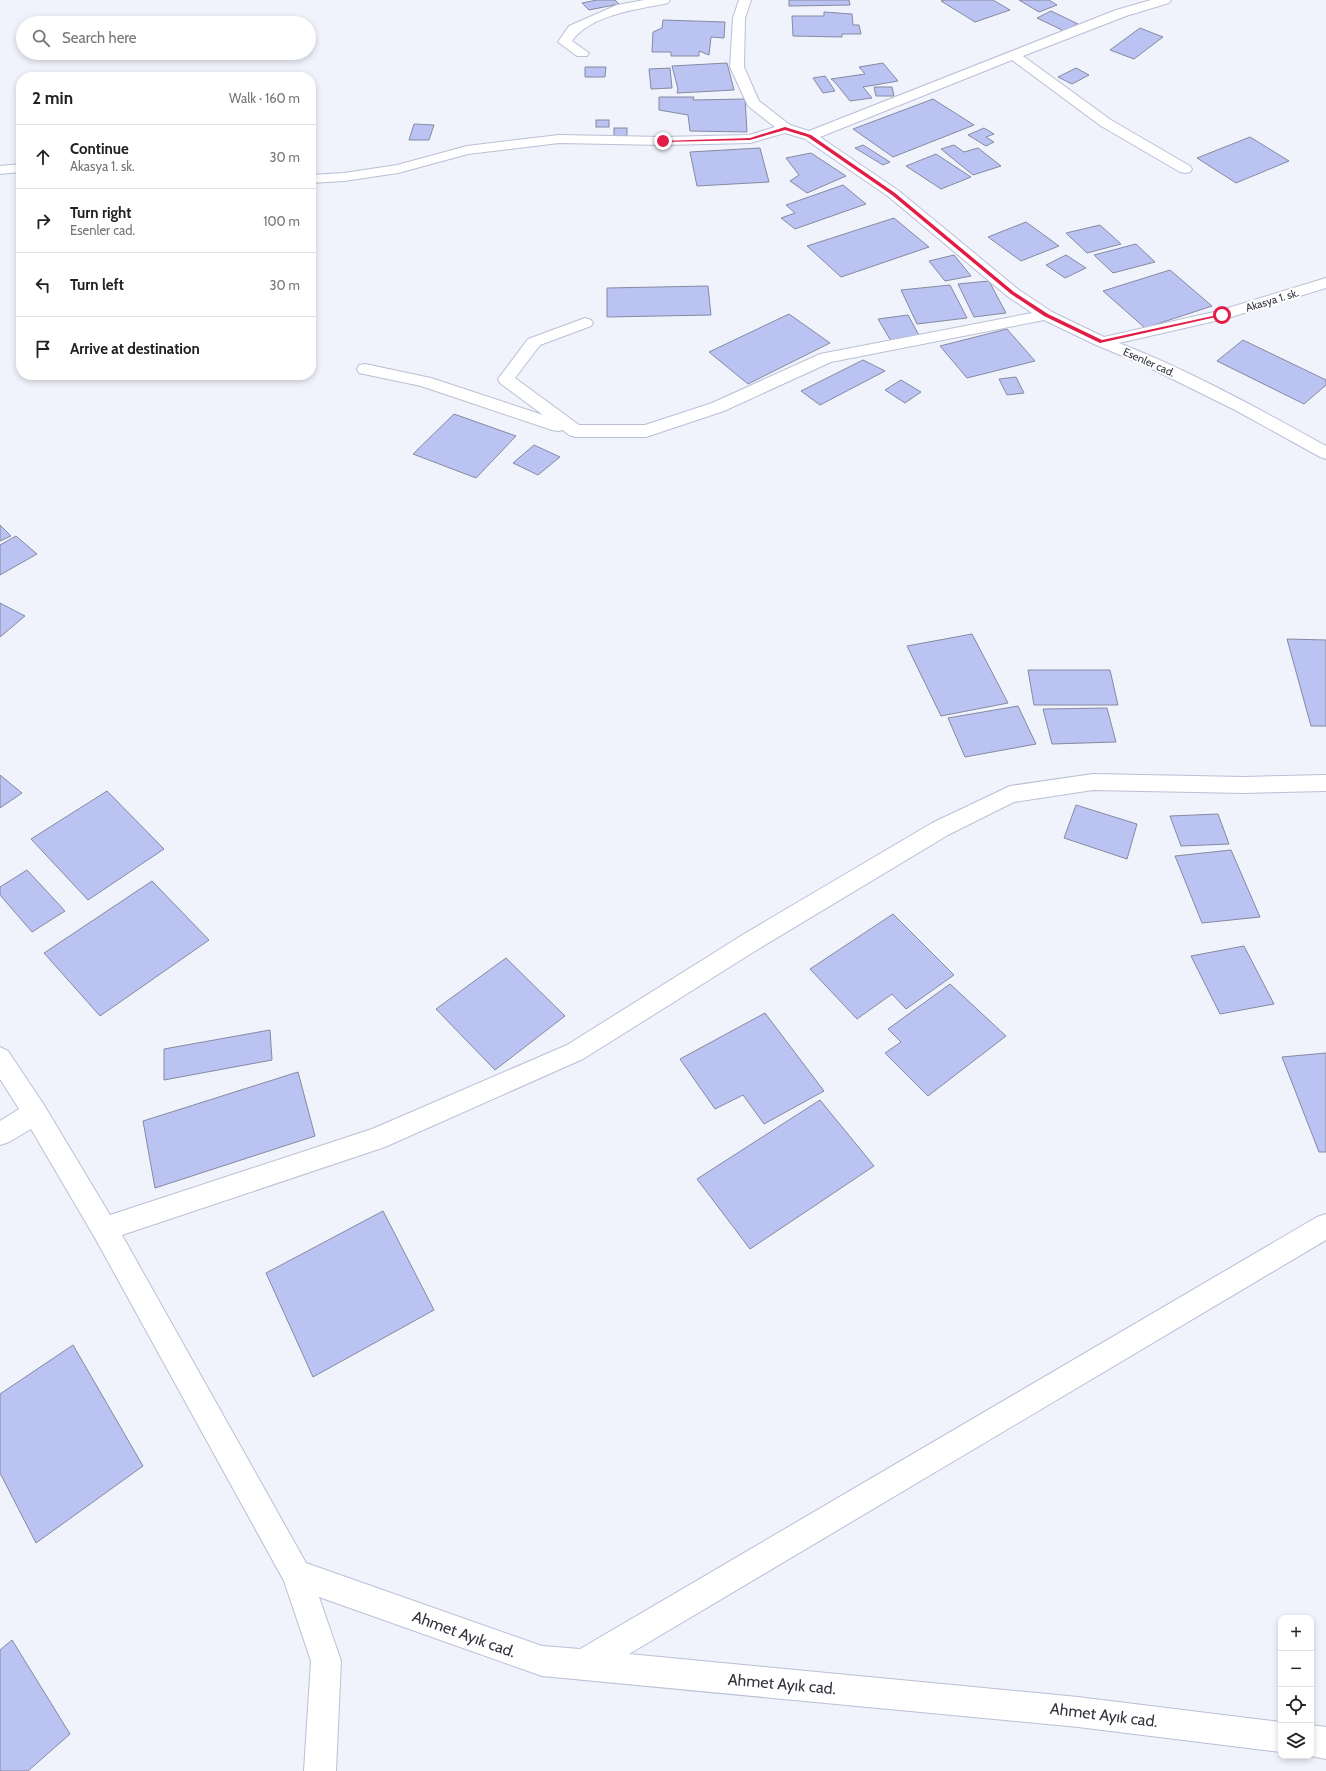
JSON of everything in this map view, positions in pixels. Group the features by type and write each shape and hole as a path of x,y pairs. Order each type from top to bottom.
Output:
{"street":[{"path":"582,53 565,42 574,29 622,8 664,0"},
{"name":"Esenler cad.","path":"745,0 739,18 737,67 753,103 785,128 810,136 894,194 1013,293 1046,315 1102,342 1148,360 1241,406 1326,453"},
{"path":"810,136 1122,13 1165,0"},
{"path":"1014,55 1106,123 1185,169"},
{"path":"316,179 344,177 398,169 467,150 559,139 663,141 750,139 785,128"},
{"path":"0,170 16,168"},
{"name":"Akasya 1. sk.","path":"1102,342 1222,315 1326,283"},
{"path":"365,370 425,382 575,431 646,431 718,408 826,358 1046,315"},
{"path":"575,431 506,379 534,342 585,323"},
{"path":"104,1229 376,1140 575,1052 752,941 940,829 1010,794 1093,782 1244,785 1326,783"},
{"path":"0,1058 36,1112 104,1229 296,1574 326,1662 320,1771"},
{"path":"0,1134 36,1112"},
{"path":"582,1665 1326,1226"},
{"name":"Ahmet Ayık cad.","path":"296,1574 542,1662 1078,1712 1278,1737"},
{"path":"1314,1741 1326,1743"}],"building":[{"path":"597,0 615,0 619,4 589,10 582,3"},
{"path":"789,0 849,0 850,5 789,6"},
{"path":"993,0 1010,10 975,22 941,1"},
{"path":"1019,0 1049,0 1057,5 1039,12"},
{"path":"1051,11 1078,24 1064,31 1037,18"},
{"path":"824,12 852,14 853,25 859,25 861,34 842,34 842,37 793,36 792,16 824,16"},
{"path":"663,20 725,22 724,38 711,37 709,55 699,51 699,56 671,56 671,52 652,52 653,32 662,28"},
{"path":"1140,28 1163,37 1134,59 1110,50"},
{"path":"727,63 734,90 677,93 678,89 672,66"},
{"path":"883,63 898,81 863,87 872,98 850,101 831,79 865,74 859,67"},
{"path":"585,67 606,67 605,77 585,77"},
{"path":"670,68 672,88 651,89 649,69"},
{"path":"1076,68 1089,75 1072,84 1058,77"},
{"path":"825,76 835,91 823,93 813,78"},
{"path":"874,87 892,87 894,96 876,96"},
{"path":"659,97 694,97 693,100 745,99 747,132 690,131 688,115 659,110"},
{"path":"933,99 974,125 893,157 853,129"},
{"path":"596,120 609,120 609,127 596,127"},
{"path":"414,124 434,125 429,140 409,140"},
{"path":"614,128 627,128 627,136 614,136"},
{"path":"984,128 994,134 986,137 994,142 986,146 968,135"},
{"path":"1250,137 1289,161 1236,183 1197,158"},
{"path":"863,145 890,162 883,165 855,148"},
{"path":"954,145 964,152 978,148 1001,166 973,175 941,149"},
{"path":"760,148 769,182 697,186 690,152"},
{"path":"811,153 846,176 807,193 790,181 799,175 786,158"},
{"path":"936,154 971,177 941,189 906,166"},
{"path":"843,185 866,204 795,229 781,218 795,213 786,205"},
{"path":"894,218 929,247 841,277 807,246"},
{"path":"1026,222 1059,246 1021,261 988,237"},
{"path":"1100,225 1121,244 1087,253 1066,233"},
{"path":"1136,244 1155,262 1113,273 1094,255"},
{"path":"954,255 971,276 945,281 929,261"},
{"path":"1066,255 1086,268 1065,278 1046,265"},
{"path":"1170,270 1212,306 1145,328 1103,291"},
{"path":"989,281 1006,313 974,317 958,284"},
{"path":"950,285 967,318 917,324 901,290"},
{"path":"708,286 711,315 607,317 607,288"},
{"path":"789,314 830,343 748,384 709,352"},
{"path":"908,315 920,337 891,341 878,319"},
{"path":"1007,329 1035,361 967,378 940,346"},
{"path":"1243,340 1326,380 1326,385 1304,404 1217,361"},
{"path":"863,360 885,371 820,405 801,391"},
{"path":"1016,377 1024,393 1007,395 999,379"},
{"path":"901,380 921,392 905,403 885,390"},
{"path":"454,414 516,436 476,478 413,454"},
{"path":"534,445 560,457 538,475 513,463"},
{"path":"0,525 11,536 0,541"},
{"path":"16,536 37,554 0,575 0,545"},
{"path":"0,603 25,616 0,637"},
{"path":"972,634 1008,703 941,716 907,646"},
{"path":"1287,639 1326,640 1326,726 1311,726"},
{"path":"1028,670 1110,670 1118,705 1034,705"},
{"path":"1018,706 1036,744 965,757 948,718"},
{"path":"1107,708 1116,742 1052,744 1043,709"},
{"path":"0,775 22,793 0,808"},
{"path":"107,791 164,849 88,900 31,839"},
{"path":"1076,805 1137,824 1127,859 1064,838"},
{"path":"1218,814 1229,844 1181,846 1170,816"},
{"path":"1231,850 1260,917 1202,923 1175,856"},
{"path":"27,870 65,911 32,932 0,895 0,887"},
{"path":"152,881 209,940 100,1016 44,953"},
{"path":"893,914 954,975 906,1009 892,994 857,1019 810,969"},
{"path":"1244,946 1274,1004 1220,1014 1191,956"},
{"path":"506,958 565,1016 495,1070 436,1009"},
{"path":"950,984 1006,1036 928,1096 885,1053 901,1042 888,1029"},
{"path":"765,1013 824,1091 764,1124 743,1095 715,1109 680,1059"},
{"path":"270,1030 272,1060 164,1080 164,1049"},
{"path":"1326,1053 1326,1152 1319,1152 1282,1057"},
{"path":"298,1072 315,1136 155,1188 143,1121"},
{"path":"820,1100 874,1166 750,1249 697,1179"},
{"path":"383,1211 434,1310 313,1377 266,1273"},
{"path":"73,1345 143,1466 36,1543 0,1473 0,1394"},
{"path":"12,1640 70,1734 28,1771 0,1771 0,1650"}],"route":[{"path":"663,141 750,139 785,128 810,136 894,194 1013,293 1046,315 1102,342 1222,315"}]}
